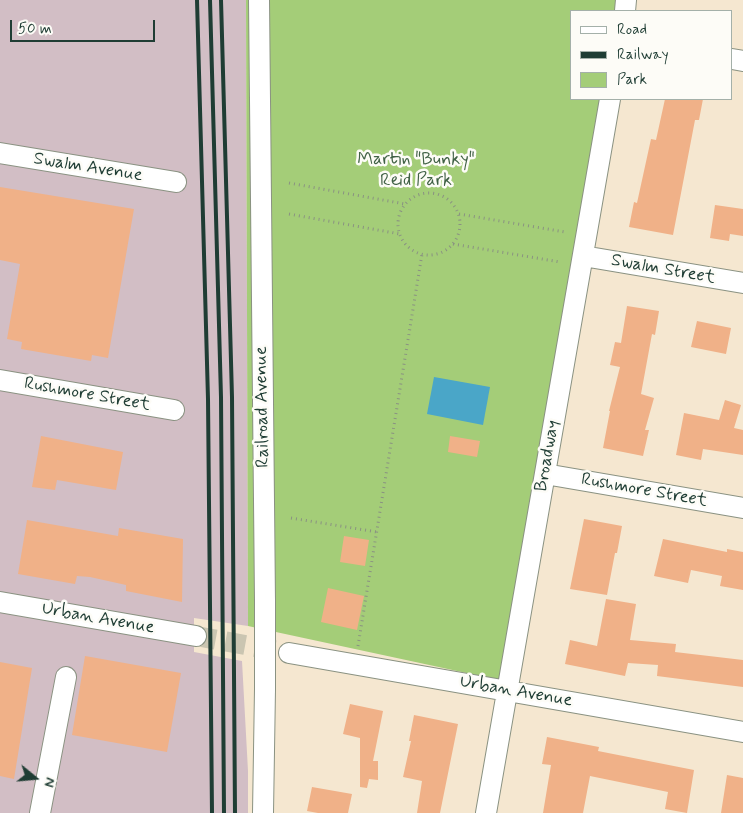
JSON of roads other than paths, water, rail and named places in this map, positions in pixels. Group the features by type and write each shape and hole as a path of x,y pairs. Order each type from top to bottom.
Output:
{"street":[{"name":"Railroad Avenue","path":"259,0 265,601 264,813"},
{"name":"Broadway","path":"486,813 610,100"},
{"name":"Swalm Avenue","path":"0,153 176,182"},
{"name":"Swalm Street","path":"582,256 743,284"},
{"name":"Rushmore Street","path":"0,380 174,410"},
{"name":"Rushmore Street","path":"545,474 743,508"},
{"name":"Urban Avenue","path":"0,602 196,636"},
{"name":"Urban Avenue","path":"289,653 743,732"},
{"path":"40,813 66,677"}],"water":[{"path":"434,377 490,387 483,425 427,414"}],"tunnel":[{"path":"196,636 289,653"}],"railway":[{"path":"197,0 208,399 212,813"},
{"path":"210,0 221,397 224,813"},
{"path":"221,0 232,397 235,813"}],"park label":[{"name":"Martin \"Bunky\" Reid Park","path":"416,170"}]}
